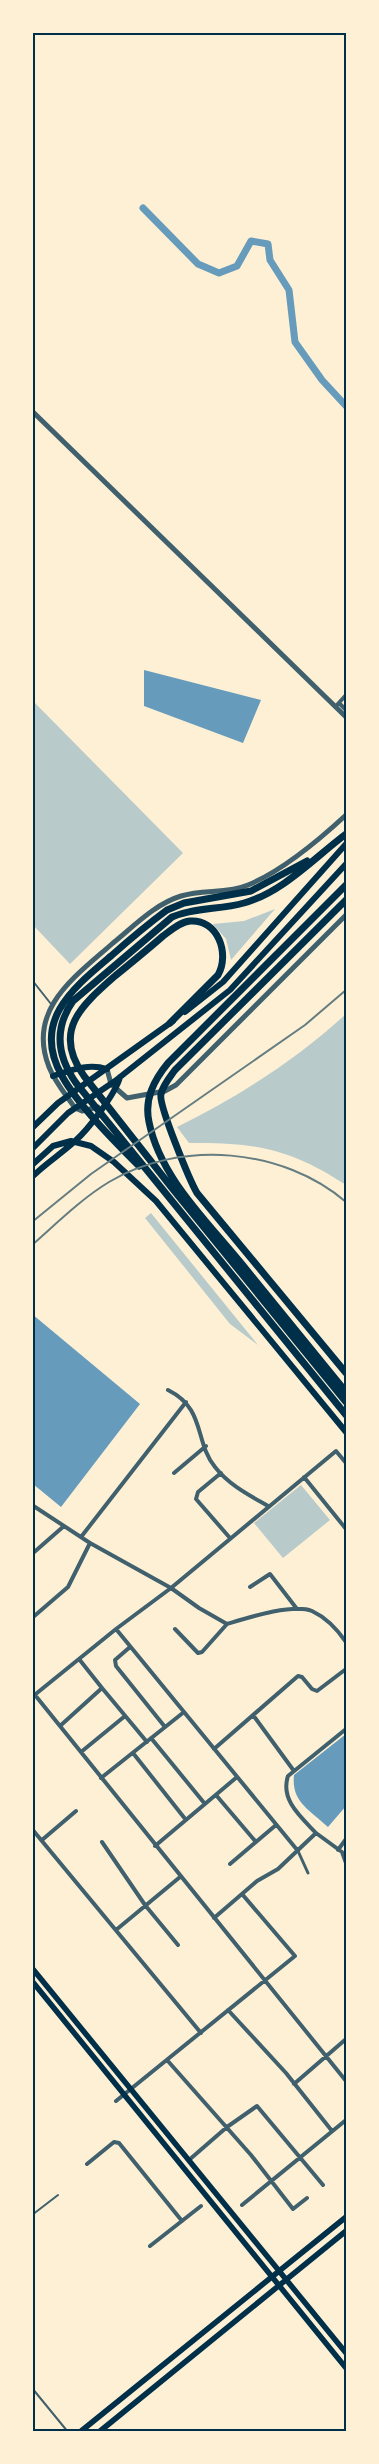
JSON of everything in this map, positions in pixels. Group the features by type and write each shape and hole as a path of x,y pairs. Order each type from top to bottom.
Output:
{"highway":[{"path":"346,834 288,880 254,900 241,904 186,911 172,917 99,976 73,1001 66,1011 59,1036 60,1048 69,1072 165,1194 346,1415"},
{"path":"346,884 168,1063 151,1089 148,1104 148,1120 153,1138 177,1184 346,1392"},
{"path":"346,900 176,1070 167,1081 160,1098 184,1168 197,1193 346,1373"},
{"path":"170,1023 218,975 223,966 224,950 213,931 197,922 188,921 177,926 81,1008 71,1026 70,1046 73,1057 84,1076 172,1188 346,1402"}],"main road":[{"path":"32,1128 67,1096 170,1023 223,982 346,844"},
{"path":"32,1149 75,1108 111,1084 230,990 346,864"},
{"path":"54,1076 93,1065 107,1069"},
{"path":"32,1176 78,1139 116,1090 121,1076"},
{"path":"32,1165 52,1146 71,1141 91,1146 114,1162 156,1201 346,1432"},
{"path":"32,1968 346,2353"},
{"path":"32,1981 346,2368"},
{"path":"80,2432 346,2217"},
{"path":"99,2432 346,2231"}],"street":[{"path":"32,410 337,704 346,710"},
{"path":"337,704 346,695"},
{"path":"337,704 346,717"},
{"path":"102,1107 82,1111 75,1108 54,1076 44,1051 46,1020 52,1004 77,975 163,903 182,896 238,889 261,879 306,848 346,815"},
{"path":"107,1069 111,1084 127,1098 164,1091 176,1085 346,915"},
{"path":"168,1390 186,1402 197,1421 214,1465 243,1491 268,1506"},
{"path":"81,1537 186,1402"},
{"path":"174,1473 206,1446"},
{"path":"346,1463 336,1451 171,1588 116,1629 34,1696 346,2081"},
{"path":"221,1473 198,1492 196,1499 230,1538"},
{"path":"304,1477 346,1529"},
{"path":"32,1505 90,1543 171,1588 199,1608 227,1624"},
{"path":"32,1554 64,1526"},
{"path":"32,1618 68,1587 90,1543"},
{"path":"250,1587 270,1574 297,1608"},
{"path":"175,1629 198,1653 202,1652 227,1624 297,1608 311,1611 333,1625 346,1642"},
{"path":"116,1629 298,1851 308,1873"},
{"path":"130,1646 115,1660 116,1666 165,1727"},
{"path":"79,1659 146,1742"},
{"path":"214,1749 298,1676 302,1677 312,1689 318,1691 346,1669"},
{"path":"60,1726 102,1688"},
{"path":"102,1778 184,1712"},
{"path":"253,1715 294,1771"},
{"path":"81,1752 126,1716"},
{"path":"346,1729 288,1776 285,1784 286,1793 291,1804 316,1833 338,1850 346,1863"},
{"path":"151,1738 205,1804"},
{"path":"133,1753 186,1820"},
{"path":"156,1846 237,1778"},
{"path":"216,1795 256,1842"},
{"path":"42,1840 76,1812"},
{"path":"230,1864 276,1826"},
{"path":"32,1829 201,2032"},
{"path":"214,1918 257,1881 278,1869 316,1833"},
{"path":"338,1850 346,1839"},
{"path":"102,1842 145,1905 178,1945"},
{"path":"116,1930 180,1877"},
{"path":"116,2101 295,1956 242,1894"},
{"path":"228,2010 294,2084 332,2131"},
{"path":"294,2084 346,2039"},
{"path":"167,2060 272,2180 293,2209 306,2198"},
{"path":"189,2160 227,2127 257,2106 323,2185"},
{"path":"242,2205 346,2120"},
{"path":"87,2164 114,2142 119,2143 182,2220"},
{"path":"150,2246 201,2206"}],"lane":[{"path":"32,980 52,1004"},
{"path":"32,2215 58,2195"},
{"path":"32,2388 68,2432"}],"shaded area":[{"path":"33,701 183,853 70,964 33,925"},
{"path":"275,909 231,960 226,939 213,924 244,921"},
{"path":"346,1014 346,1185 308,1163 272,1150 234,1144 189,1143 177,1127 244,1090 287,1062"},
{"path":"151,1213 258,1345 230,1324 145,1218"},
{"path":"301,1485 330,1520 283,1558 254,1523"}],"water":[{"path":"144,670 261,700 243,743 144,706"},
{"path":"32,1314 140,1404 61,1507 33,1484"},
{"path":"346,1734 346,1806 328,1827 303,1805 299,1799 294,1784 294,1775"}],"waterway":[{"path":"143,208 198,264 219,273 237,266 251,241 268,244 270,260 289,290 295,342 322,380 346,406"}],"railway":[{"path":"32,1222 91,1174 305,1025 346,990"},
{"path":"32,1245 79,1204 109,1182 137,1168 168,1159 199,1155 231,1156 262,1161 293,1170 321,1184 346,1202"}]}
